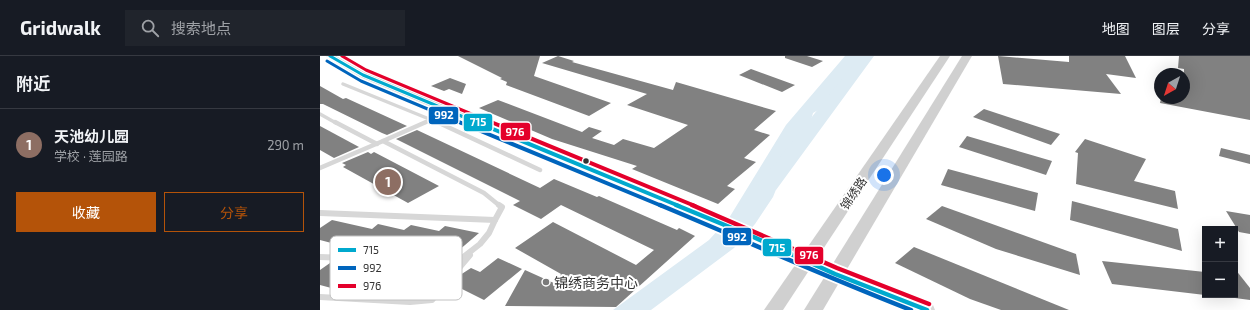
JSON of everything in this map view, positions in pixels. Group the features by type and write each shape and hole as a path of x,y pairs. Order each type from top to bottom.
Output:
{"main road":[{"name":"锦绣路","path":"773,310 945,56"},
{"path":"813,310 967,56"}],"street":[{"path":"330,56 363,75 749,235 806,262 927,310"}],"lane":[{"path":"343,84 430,119 540,170"},
{"path":"320,168 450,111"},
{"path":"320,114 377,144"},
{"path":"383,141 484,193 502,207 495,220 492,231 462,265"},
{"path":"320,213 495,220"},
{"path":"462,258 473,252"},
{"path":"320,257 330,257"},
{"path":"320,297 330,298"},
{"path":"374,300 410,302 432,300"}],"shaded area":[{"path":"845,56 867,56 832,102 813,113 807,134 787,162 773,197 755,224 734,248 651,310 613,310 709,240 729,218 786,125"}],"building":[{"path":"458,56 540,56 534,76 611,103 589,116 506,85 507,82 500,79 502,78"},
{"path":"558,56 574,61 572,62 673,90 676,82 776,111 754,130 770,135 744,158 756,162 727,186 735,189 718,204 632,169 637,166 552,139 479,108 498,100 582,132 589,127 602,131 592,138 614,145 623,139 654,148 688,125 627,105 647,94 542,63"},
{"path":"785,56 807,56 823,61 812,67 785,58"},
{"path":"998,56 1069,62 1069,56 1125,56 1136,78 1106,74 1121,94 1003,84"},
{"path":"1179,56 1250,56 1250,120 1165,104 1190,104 1190,68 1178,68"},
{"path":"751,69 795,85 782,92 739,75"},
{"path":"450,78 466,84 462,94 449,89 444,91 431,86"},
{"path":"320,86 343,99 346,98 407,126 387,135 382,133 323,104 320,104"},
{"path":"984,109 1060,134 1051,145 973,117"},
{"path":"320,126 359,147 334,158 320,150"},
{"path":"417,130 540,188 554,179 597,197 599,196 677,230 679,228 695,236 616,307 505,306 525,270 556,284 561,274 515,248 553,222 636,265 654,250 561,205 541,219 513,205 520,201 396,139"},
{"path":"967,136 1052,161 1046,175 959,147"},
{"path":"1085,139 1146,159 1134,181 1175,191 1178,209 1076,184 1078,153 1075,152"},
{"path":"1221,148 1250,155 1250,164 1219,156"},
{"path":"368,152 371,154 374,152 439,186 408,203 343,167 346,165 342,163"},
{"path":"948,169 1038,193 1035,211 941,185"},
{"path":"1072,201 1178,229 1182,251 1070,220"},
{"path":"942,206 1076,254 1080,275 996,249 926,219"},
{"path":"1226,211 1250,215 1250,234 1239,232 1238,226 1235,226"},
{"path":"332,220 372,229 378,224 404,230 411,225 439,231 445,226 479,233 462,248 462,236 330,236 330,243 320,240 320,228"},
{"path":"914,247 1069,310 1001,310 970,299 895,263"},
{"path":"498,258 522,269 484,300 462,289 462,274 471,268 480,272"},
{"path":"1102,261 1202,272 1202,295 1112,284"},
{"path":"330,263 330,288 320,285 320,270"},
{"path":"1238,273 1250,288 1250,300 1235,298 1238,298"}],"waterway":[{"path":"769,185 867,56"}],"transit line":[{"name":"715","path":"330,56 363,75 749,235 835,274 927,310"},
{"name":"976","path":"342,56 366,70 751,229 837,268 929,304"},
{"name":"992","path":"327,61 361,81 747,241 833,280 911,310"}],"place":[{"name":"天池幼儿园","path":"388,182"},
{"name":"锦绣商务中心","path":"546,282"}]}
